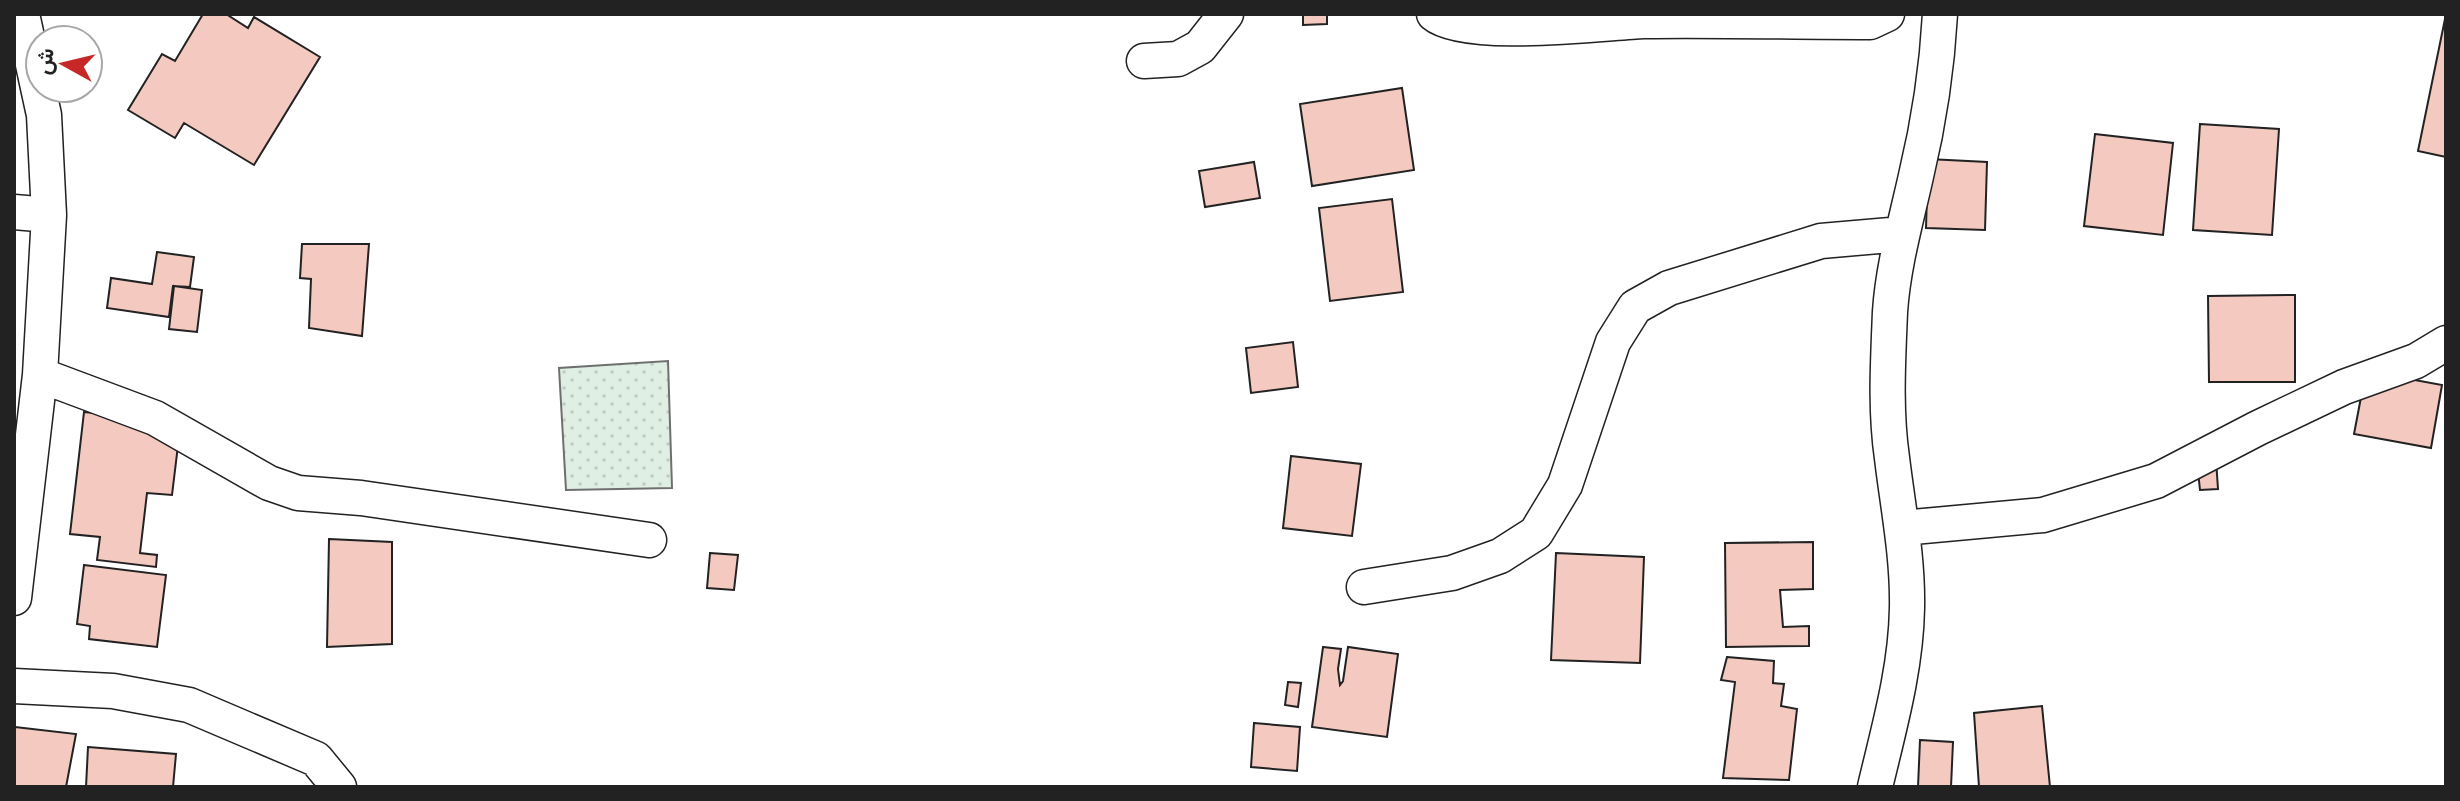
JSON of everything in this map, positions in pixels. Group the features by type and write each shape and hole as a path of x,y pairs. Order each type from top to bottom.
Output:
{"street":[{"path":"14,598 40,375 49,215 44,115 22,14"},
{"path":"1144,61 1178,59 1200,47 1226,14"},
{"path":"1434,14 1458,25 1550,28 1643,21 1870,22 1887,14"},
{"path":"1875,787 1898,691 1904,650 1906,569 1891,455 1887,381 1890,307 1902,234 1929,113 1940,14"},
{"path":"14,212 49,215"},
{"path":"1364,587 1452,573 1500,556 1536,533 1565,485 1613,342 1635,307 1669,288 1821,241 1902,234"},
{"path":"1902,528 2043,515 2156,481 2344,387 2416,361 2446,343"},
{"path":"40,375 155,418 269,483 298,493 361,498 649,540"},
{"path":"14,686 113,691 189,705 316,759 339,787"}],"green space":[{"path":"668,361 672,488 566,490 559,368"}],"building":[{"path":"203,14 226,14 248,28 254,17 320,57 254,165 184,123 175,138 128,110 162,54 175,61"},
{"path":"1303,14 1327,14 1327,24 1303,25"},
{"path":"2446,14 2446,157 2418,151"},
{"path":"1402,88 1414,170 1312,186 1300,104"},
{"path":"2200,124 2279,129 2272,235 2193,230"},
{"path":"2095,134 2173,143 2163,235 2084,226"},
{"path":"1928,159 1987,162 1985,230 1926,228"},
{"path":"1254,162 1260,198 1205,207 1199,171"},
{"path":"1392,199 1403,292 1330,301 1319,208"},
{"path":"302,244 369,244 362,336 309,328 311,279 300,278"},
{"path":"157,252 194,257 190,287 173,286 169,317 107,308 111,278 152,284"},
{"path":"174,286 202,290 197,332 169,329"},
{"path":"2295,295 2295,382 2209,382 2208,296"},
{"path":"1293,342 1298,387 1251,393 1246,348"},
{"path":"2366,371 2442,385 2431,448 2354,434"},
{"path":"84,412 154,419 179,437 172,495 147,493 140,553 157,555 156,567 97,560 100,537 70,534"},
{"path":"1291,456 1361,464 1352,536 1283,528"},
{"path":"2216,460 2218,489 2200,490 2197,462"},
{"path":"329,539 392,542 392,644 327,647"},
{"path":"1813,542 1813,589 1780,590 1783,627 1809,626 1809,646 1726,647 1725,543"},
{"path":"710,553 738,555 734,590 707,588"},
{"path":"1556,553 1644,557 1640,663 1551,660"},
{"path":"84,565 166,575 157,647 89,639 90,626 77,624"},
{"path":"1323,647 1341,649 1338,669 1340,685 1348,647 1398,654 1387,737 1312,727"},
{"path":"1727,657 1774,661 1773,683 1784,684 1781,706 1797,709 1789,780 1723,778 1735,682 1721,680"},
{"path":"1288,682 1301,683 1298,707 1285,705"},
{"path":"2042,706 2050,787 1979,787 1974,713"},
{"path":"1254,723 1300,727 1297,771 1251,767"},
{"path":"15,727 76,734 66,787 14,787"},
{"path":"1920,740 1953,742 1951,787 1918,787"},
{"path":"88,747 176,754 173,787 86,787"}]}
